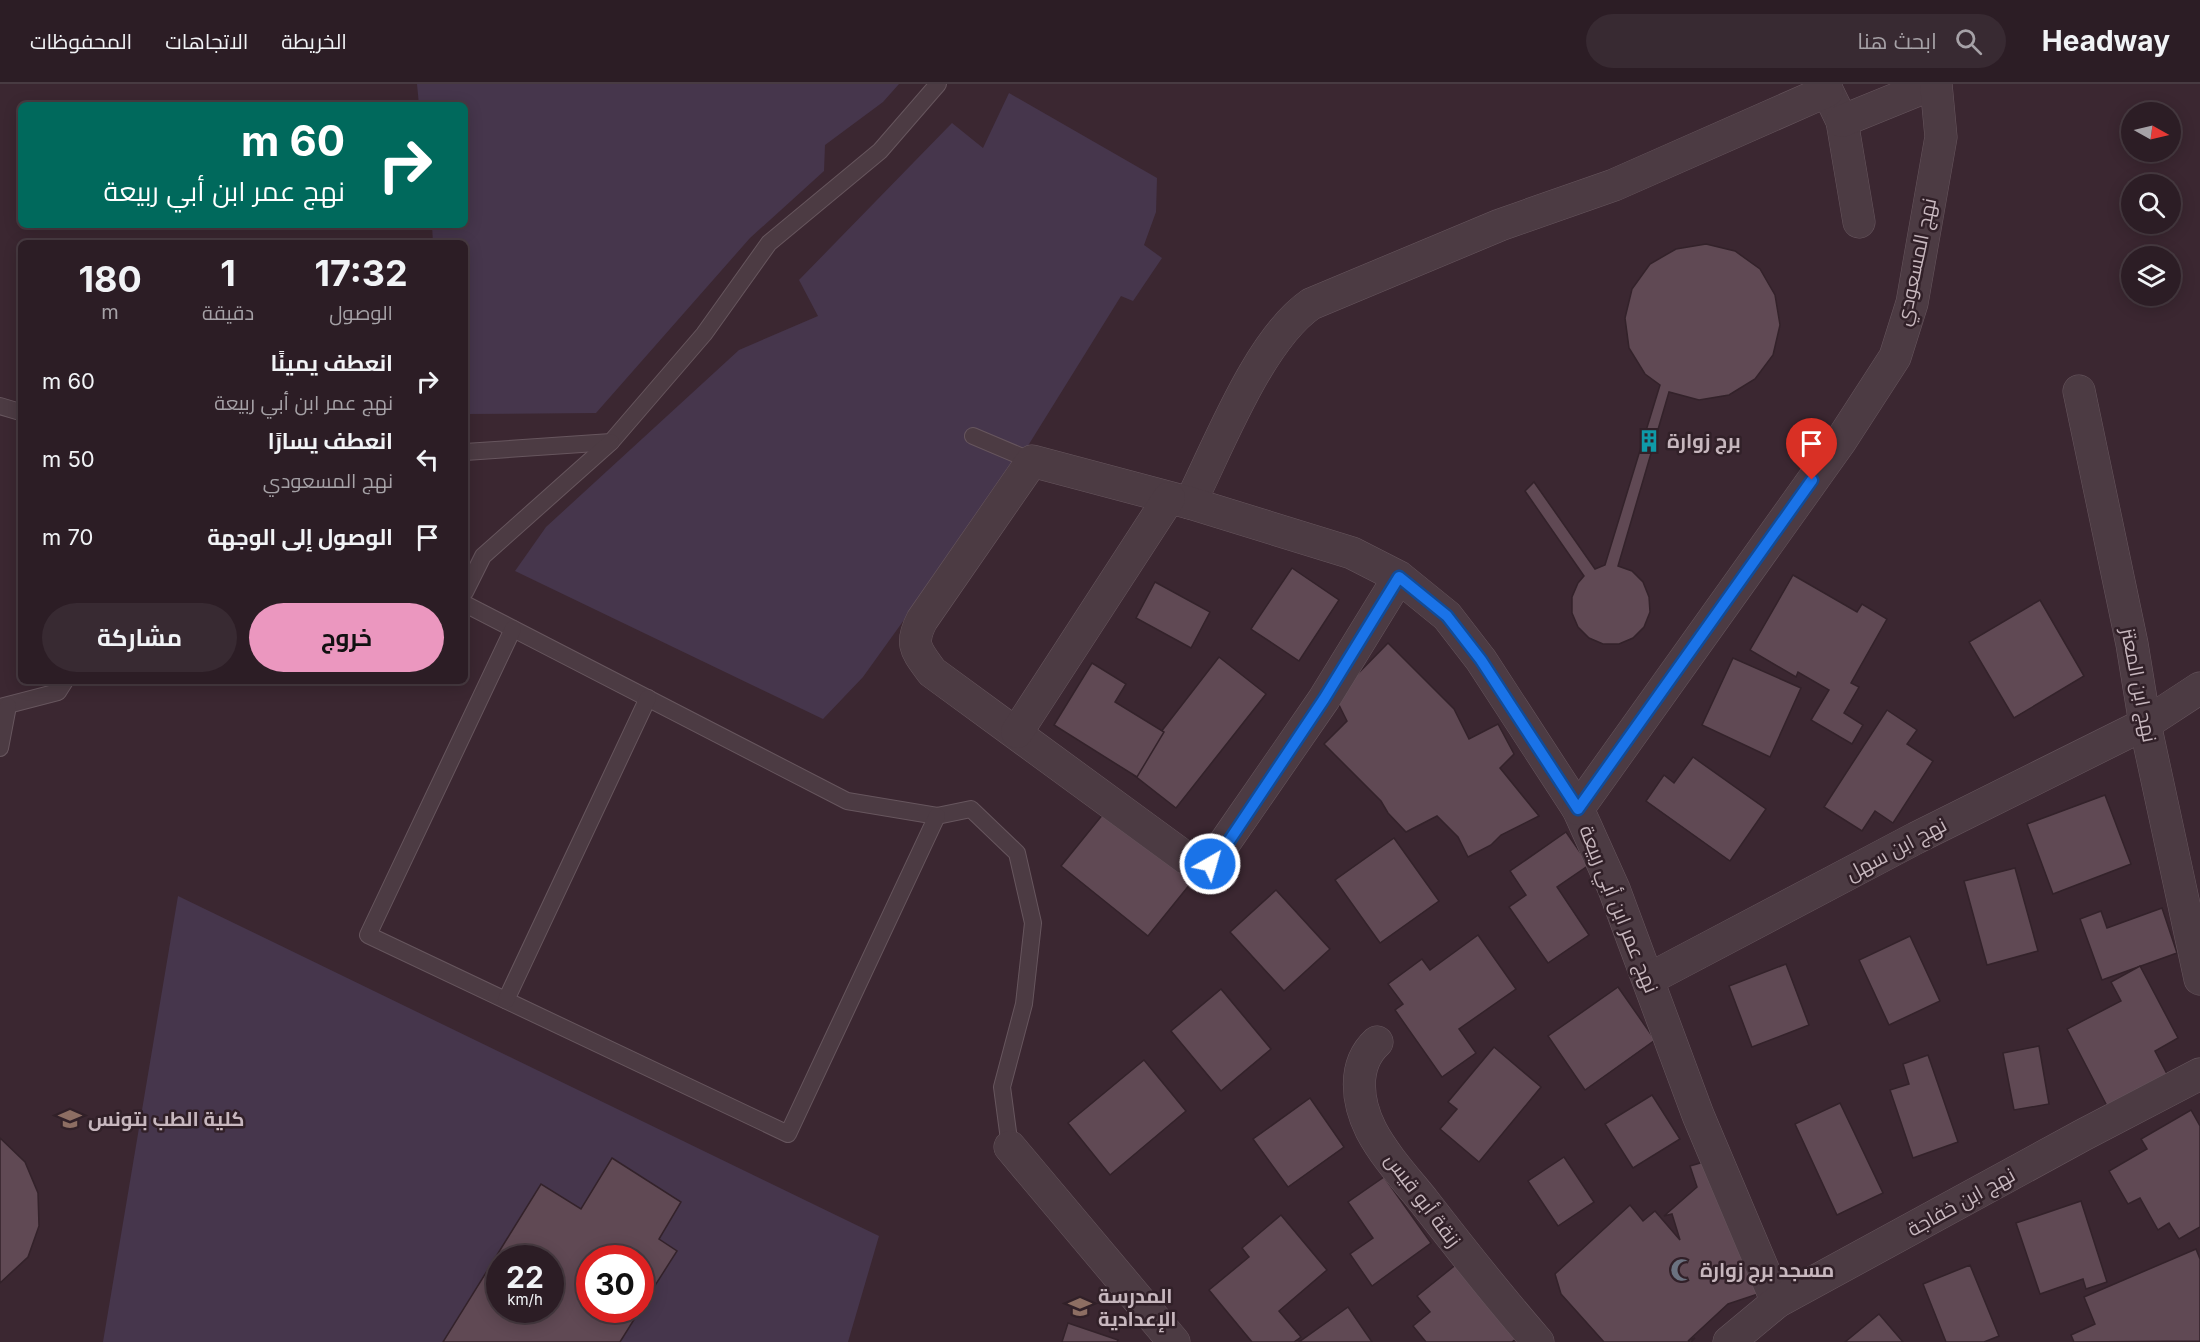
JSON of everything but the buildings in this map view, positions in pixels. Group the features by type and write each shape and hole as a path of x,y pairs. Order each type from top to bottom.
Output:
{"street":[{"path":"1842,121 1935,84"},
{"name":"نهج المسعودي","path":"1578,809 1840,442 1895,357 1912,303 1941,137 1935,84"},
{"path":"1017,732 1179,500 1277,336 1296,315 1311,304 1500,225 1614,184 1826,87 1842,121 1859,222"},
{"name":"نهج ابن المعتز","path":"2079,391 2132,644 2145,724 2200,979"},
{"path":"1032,461 922,620 915,634 915,647 932,672 1017,732 1186,858 1201,866 1217,859 1324,699 1399,577"},
{"name":"نهج عمر ابن أبي ربيعة","path":"1032,461 1179,500 1352,553 1399,577 1447,616 1481,660 1578,809 1614,889 1698,1115 1777,1302"},
{"name":"نهج ابن سهل","path":"1649,979 1916,838 2145,724 2200,688"},
{"name":"زنقة أبو قيس","path":"1377,1042 1365,1053 1360,1070 1359,1092 1371,1131 1473,1264 1538,1342"},
{"name":"نهج ابن خفاجة","path":"1729,1342 1777,1302 2082,1135 2200,1074"},
{"path":"1010,1147 1174,1342"}],"lane":[{"path":"468,586 483,556 611,442 704,334 769,243 880,151 938,84"},
{"path":"0,406 18,411"},
{"path":"973,436 1032,461"},
{"path":"468,452 611,442"},
{"path":"468,606 847,801 937,816 971,809 1017,853 1033,923 1024,1004 1002,1087 1010,1147"},
{"path":"513,629 368,935 788,1134 937,816"},
{"path":"0,748 4,707 58,692 63,684"},
{"path":"506,1000 648,699"}],"shaded area":[{"path":"417,84 899,84 883,102 825,145 824,171 750,238 596,413 468,414 468,240 433,240 432,228 468,228 468,102 419,102"},
{"path":"1009,93 1157,178 1156,212 1144,245 1162,258 1133,301 1121,296 1021,457 863,677 823,719 515,571 546,527 739,350 818,316 799,280 952,123 983,148"},
{"path":"178,896 879,1236 848,1342 103,1342"}],"place":[{"name":"برج زوارة","path":"1649,441"},
{"name":"كلية الطب بتونس","path":"70,1119"},
{"name":"مسجد برج زوارة","path":"1682,1270"},
{"name":"المدرسة الإعدادية","path":"1080,1307"}],"route":[{"path":"1210,864 1217,859 1324,699 1399,577 1447,616 1481,660 1578,809 1812,480"}]}
